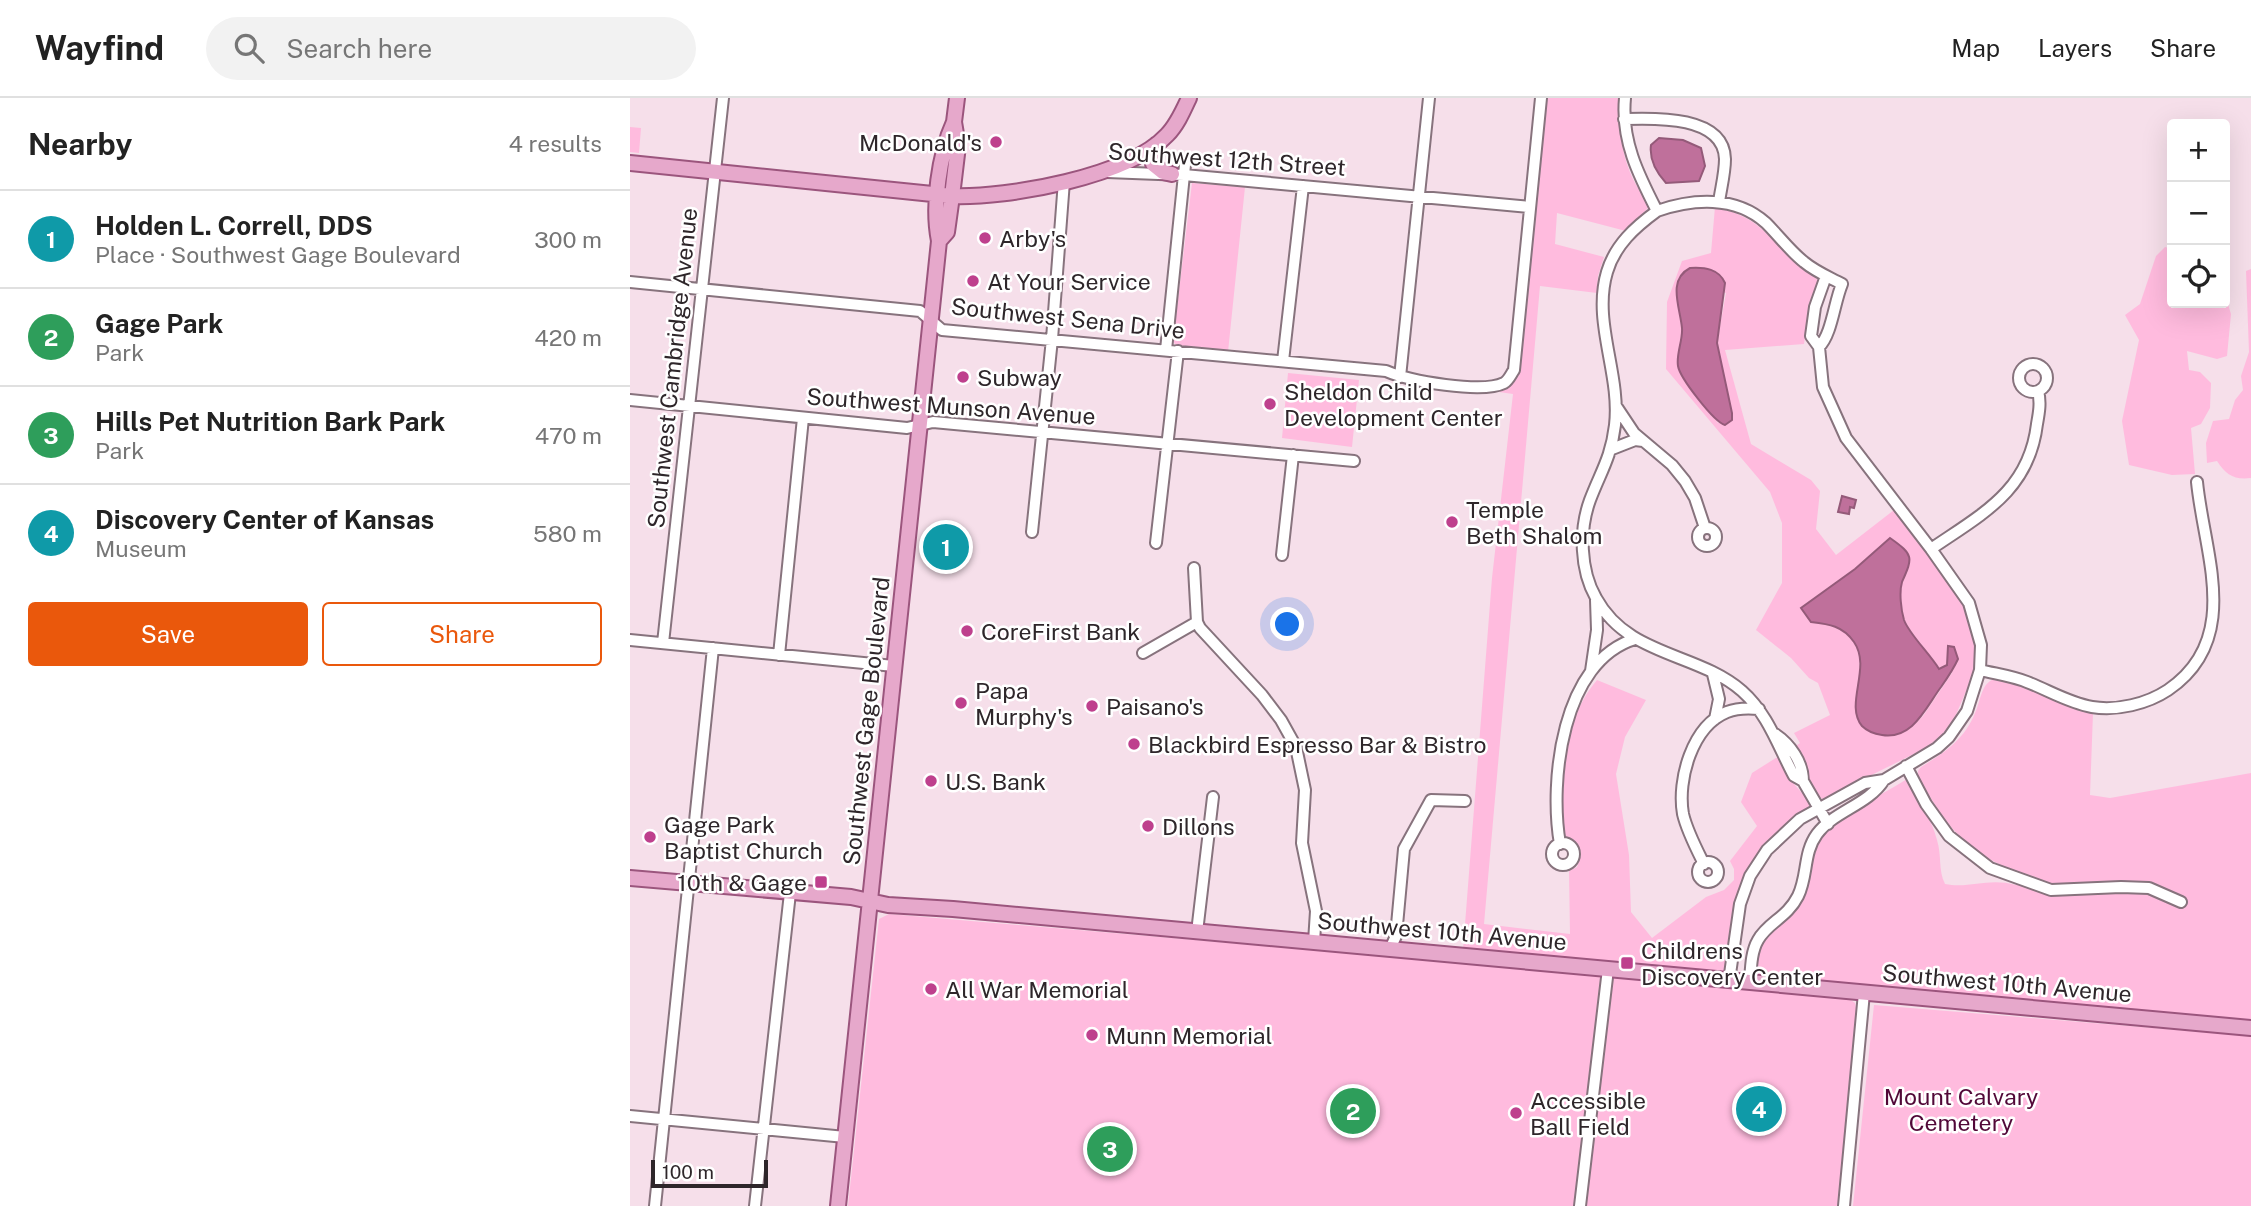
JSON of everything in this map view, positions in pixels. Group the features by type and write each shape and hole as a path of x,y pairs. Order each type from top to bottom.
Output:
{"main road":[{"name":"Southwest Gage Boulevard","path":"838,1206 939,241 947,232 945,195 958,146 954,122 957,98"},
{"path":"1181,171 1163,172 1153,164 1152,155 1157,145 1176,124 1189,98"},
{"path":"1099,172 1130,162 1157,145"},
{"name":"Southwest 12th Street","path":"630,163 977,196 1099,172"},
{"name":"Southwest 10th Avenue","path":"630,878 851,897 888,905 2251,1028"}],"street":[{"name":"Southwest Cambridge Avenue","path":"663,643 723,98"},
{"path":"1400,377 1429,98"},
{"path":"1530,207 1541,98"},
{"path":"1625,98 1624,119 1631,156 1657,211"},
{"path":"1624,119 1654,119 1694,124 1710,131 1721,143 1724,159 1719,202"},
{"path":"1166,350 1181,171"},
{"name":"Southwest 12th Street","path":"1099,172 1181,171 1303,186 1530,207"},
{"path":"1032,532 1052,339 1064,181"},
{"path":"1283,361 1303,186"},
{"path":"1590,674 1596,638 1596,599 1585,563 1583,531 1589,502 1612,449 1616,419 1603,310 1604,285 1611,260 1619,246 1630,232 1657,211 1691,202 1719,202 1756,216 1801,260 1842,284 1826,340 1819,347"},
{"name":"Southwest Sena Drive","path":"630,282 920,310 942,330 1386,371 1400,377 1480,389 1505,383 1514,370 1530,207"},
{"path":"1729,981 1736,917 1750,876 1759,861 1777,839 1800,819 1866,783 1884,780 1937,748 1959,724 1973,698 1980,670 1981,645 1974,615 1961,590 1846,438 1823,387 1819,347 1811,336 1815,307 1826,276"},
{"path":"1156,543 1178,351"},
{"path":"1931,549 1991,508 2015,484 2033,448 2039,406 2038,391"},
{"name":"Southwest Munson Avenue","path":"630,400 907,428 933,422 1354,461"},
{"path":"1615,404 1634,433 1672,465 1685,481 1695,498 1705,528"},
{"path":"779,655 803,418"},
{"path":"1612,449 1635,440 1643,441"},
{"path":"1282,555 1293,455"},
{"path":"1980,670 2028,682 2079,704 2105,708 2129,706 2149,700 2164,693 2184,677 2201,655 2215,612 2214,585 2197,482"},
{"path":"1194,568 1197,622 1262,695 1281,720 1296,747 1305,790 1302,843 1316,911 1314,942"},
{"path":"1596,599 1635,639 1713,674 1742,691 1759,709 1774,734 1786,741 1828,824"},
{"path":"1143,653 1197,622"},
{"path":"1560,844 1556,822 1563,732 1571,707 1590,674 1615,647 1635,639"},
{"path":"630,640 894,666"},
{"path":"655,1206 713,648"},
{"path":"1713,674 1718,699 1715,719"},
{"path":"1704,864 1684,817 1681,790 1687,761 1694,746 1715,719 1735,710 1759,709"},
{"path":"1906,766 1926,804 1949,836 1990,868 2051,890 2149,888 2181,902"},
{"path":"1750,982 1751,961 1757,941 1793,906 1802,886 1806,856 1817,833 1876,792 1884,780"},
{"path":"1197,932 1213,797"},
{"path":"1390,949 1396,936 1404,849 1431,800 1465,801"},
{"path":"755,1206 790,893"},
{"path":"1580,1206 1608,969"},
{"path":"1844,1206 1864,993"},
{"path":"630,1116 845,1137"}],"green space":[{"path":"1546,98 1621,98 1620,129 1623,149 1633,179 1648,208 1626,231 1557,213 1555,244 1604,257 1598,276 1597,293 1540,286 1484,924 1570,934 1569,871 1577,867 1579,854 1563,830 1566,751 1576,714 1597,680 1646,700 1625,737 1616,774 1629,855 1631,912 1652,938 1706,897 1724,890 1734,880 1734,869 1730,861 1757,826 1741,802 1752,773 1779,756 1794,784 1809,801 1807,809 1773,838 1753,863 1736,906 1727,967 1716,974 1463,950 1492,578 1513,394 1499,392 1510,385 1517,372"},
{"path":"630,127 641,128 639,153 630,152"},
{"path":"1192,183 1245,187 1228,352 1177,347 1173,341"},
{"path":"1715,207 1750,220 1819,283 1809,311 1804,344 1725,350 1751,444 1811,480 1820,491 1816,529 1836,555 1894,510 1961,600 1971,619 1976,645 1976,668 1955,717 1942,735 1926,748 1823,799 1818,797 1793,748 1800,743 1794,733 1830,715 1818,683 1756,630 1782,583 1782,523 1770,492 1666,369 1667,302 1682,261 1711,253","holes":["1678,278 1726,293 1717,343 1732,413 1718,423 1681,372 1682,327 1677,302","1890,538 1904,549 1909,557 1901,591 1904,620 1939,669 1947,665 1952,673 1916,723 1857,708 1859,663 1854,640 1845,632 1831,626 1811,622 1855,569"]},
{"path":"2167,248 2167,308 2229,308 2231,314 2227,356 2217,359 2187,351 2189,370 2200,372 2211,383 2210,408 2201,424 2191,428 2195,474 2172,475 2129,465 2122,421 2139,340 2125,315 2140,304 2156,256"},
{"path":"2251,269 2251,478 2240,478 2224,470 2217,461 2207,463 2206,443 2213,421 2229,419 2235,400 2243,390 2241,376 2249,352 2246,271"},
{"path":"1288,373 1359,380 1352,447 1282,438"},
{"path":"1992,680 2030,688 2093,713 2090,795 2110,798 2251,773 2251,1021 1759,976 1755,972 1755,955 1759,944 1798,906 1809,860 1825,834 1850,813 1907,779 1935,832 1945,884 1997,882 2016,885 2020,874 1985,856 1959,836 1938,810 1918,776 1921,767 1960,738 1971,722 1983,690"},
{"path":"889,914 1467,963 1498,963 1844,995 1855,1003 1858,1017 1840,1206 848,1206 879,919"},
{"name":"Mount Calvary Cemetery","path":"1874,1005 2251,1036 2251,1206 1853,1206"}],"shaded area":[{"path":"1659,138 1683,140 1701,148 1705,166 1699,181 1666,183 1656,170 1651,156 1651,145"},
{"path":"1690,268 1711,270 1725,283 1717,343 1732,413 1732,420 1725,425 1698,399 1678,366 1682,328 1677,287 1683,273"},
{"path":"1842,496 1856,500 1854,508 1850,507 1849,514 1838,512"},
{"path":"1890,538 1904,549 1909,557 1901,591 1902,611 1907,626 1939,669 1947,665 1948,646 1954,647 1958,659 1918,720 1902,732 1879,735 1862,726 1857,717 1856,697 1860,663 1854,642 1845,632 1835,627 1811,622 1801,608 1855,569"}],"place":[{"name":"McDonald's","path":"996,142"},
{"name":"Arby's","path":"985,238"},
{"name":"At Your Service","path":"973,281"},
{"name":"Subway","path":"963,377"},
{"name":"Sheldon Child Development Center","path":"1270,404"},
{"name":"Temple Beth Shalom","path":"1452,522"},
{"name":"Holden L. Correll, DDS","path":"946,547"},
{"name":"CoreFirst Bank","path":"967,631"},
{"name":"Papa Murphy's","path":"961,703"},
{"name":"Paisano's","path":"1092,706"},
{"name":"Blackbird Espresso Bar & Bistro","path":"1134,744"},
{"name":"U.S. Bank","path":"931,781"},
{"name":"Dillons","path":"1148,826"},
{"name":"Gage Park Baptist Church","path":"650,837"},
{"name":"10th & Gage","path":"821,882"},
{"name":"Childrens Discovery Center","path":"1627,963"},
{"name":"All War Memorial","path":"931,989"},
{"name":"Munn Memorial","path":"1092,1035"},
{"name":"Discovery Center of Kansas","path":"1759,1109"},
{"name":"Gage Park","path":"1353,1111"},
{"name":"Accessible Ball Field","path":"1516,1113"},
{"name":"Hills Pet Nutrition Bark Park","path":"1110,1149"}]}
